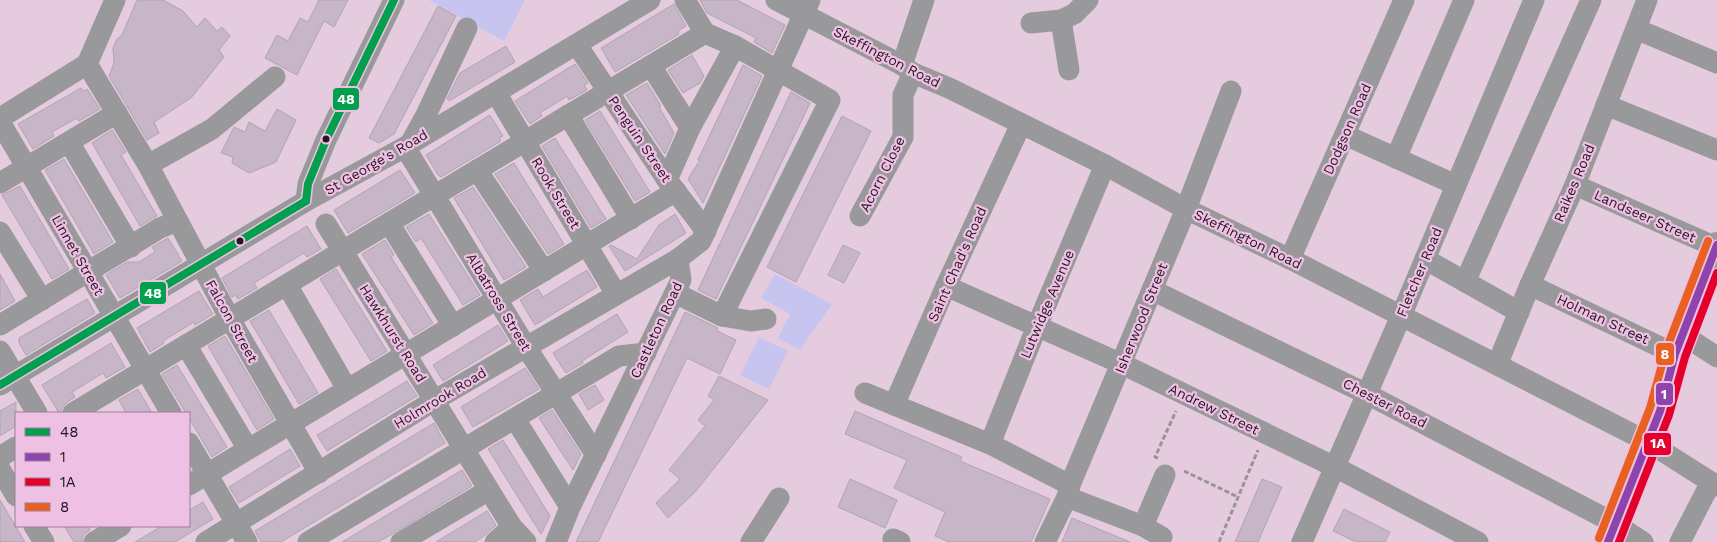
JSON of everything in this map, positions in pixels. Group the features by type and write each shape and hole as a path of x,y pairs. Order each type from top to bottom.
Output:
{"main road":[{"path":"1611,533 1660,411 1679,344 1716,252"}],"street":[{"path":"0,120 87,64 115,0"},
{"path":"306,201 308,184 326,140 394,0"},
{"name":"St George's Road","path":"9,373 114,316 306,201 408,145 650,0"},
{"path":"685,0 705,33 735,46 830,100 722,316"},
{"name":"Skeffington Road","path":"776,0 807,8 907,69 1105,165 1186,209 1290,259 1648,442 1714,484"},
{"name":"Acorn Close","path":"860,216 903,137 903,95 907,69 924,0"},
{"path":"1031,23 1061,20 1074,14 1088,0"},
{"name":"Dodgson Road","path":"1290,259 1404,0"},
{"path":"1396,158 1464,0"},
{"name":"Fletcher Road","path":"1302,542 1425,260 1534,0"},
{"path":"1465,282 1591,0"},
{"name":"Raikes Road","path":"1497,365 1530,285 1575,185 1647,0"},
{"path":"678,259 701,241 807,8"},
{"path":"1061,20 1069,70"},
{"path":"408,145 426,115 467,28"},
{"path":"1636,30 1717,63"},
{"path":"77,412 101,406 146,369 705,33"},
{"name":"Penguin Street","path":"577,45 671,186 706,231"},
{"path":"190,484 631,218 671,186 690,128 735,46"},
{"name":"Falcon Street","path":"87,64 148,165 230,319 319,473"},
{"path":"651,66 690,128"},
{"path":"148,165 212,129 275,77"},
{"name":"Isherwood Street","path":"1045,542 1122,364 1186,209 1231,91"},
{"name":"Rook Street","path":"496,93 616,294"},
{"path":"1606,105 1717,150"},
{"path":"0,183 117,113"},
{"path":"568,115 631,218"},
{"name":"Linnet Street","path":"0,120 170,412"},
{"name":"Saint Chad's Road","path":"894,405 946,286 1021,124"},
{"path":"1345,135 1456,185"},
{"path":"68,142 131,246"},
{"name":"Albatross Street","path":"408,145 435,196 526,347 596,455"},
{"name":"Lutwidge Avenue","path":"990,444 1037,326 1105,165"},
{"path":"477,170 544,271"},
{"name":"Landseer Street","path":"1575,185 1716,252"},
{"path":"0,325 160,228 177,221"},
{"path":"389,223 453,326"},
{"name":"Hawkhurst Road","path":"326,224 489,490 519,534"},
{"path":"0,232 42,300"},
{"name":"Castleton Road","path":"556,542 570,507 681,280 678,259"},
{"name":"Holmrook Road","path":"206,542 435,400 678,259"},
{"path":"1425,260 1519,312"},
{"path":"287,285 347,389"},
{"name":"Holman Street","path":"1530,285 1679,344 1717,357"},
{"name":"Andrew Street","path":"946,286 1122,364 1335,466 1478,542"},
{"name":"Chester Road","path":"1152,290 1367,394 1611,533 1643,542"},
{"path":"675,293 722,316 751,321 766,319"},
{"path":"186,345 248,449"},
{"path":"308,542 619,356 646,353"},
{"path":"9,373 36,412"},
{"path":"865,393 990,444 1068,491 1162,537"},
{"path":"514,419 570,507"},
{"path":"190,445 247,542"},
{"path":"0,457 15,448"},
{"path":"1142,526 1168,467"},
{"path":"0,469 15,494"},
{"path":"1680,542 1714,484"},
{"path":"401,542 489,490"},
{"path":"751,542 779,498"},
{"path":"35,527 44,542"},
{"path":"495,542 519,534"}],"path":[{"path":"1184,394 1155,456 1168,467 1238,497"},
{"path":"1219,542 1265,433"}],"shaded area":[{"path":"429,0 525,0 504,41"},
{"path":"775,274 832,304 800,350 778,338 790,314 761,298"},
{"path":"759,337 788,351 769,389 740,375"}],"building":[{"path":"137,0 163,0 183,11 197,27 205,18 217,31 222,27 230,36 219,50 224,57 191,98 154,122 159,133 147,140 109,76 114,63 113,48 117,39 122,35"},
{"path":"319,0 348,0 334,27 324,21 297,75 265,58 277,35 288,41 300,18 308,22"},
{"path":"700,0 737,0 785,25 772,53 754,42 756,38 707,13"},
{"path":"674,4 686,26 678,31 679,34 615,72 601,48"},
{"path":"438,6 456,16 394,134 379,143 369,138"},
{"path":"506,46 515,62 449,101 447,99 460,73"},
{"path":"692,55 704,76 700,83 683,93 668,70"},
{"path":"575,64 588,83 584,85 587,90 569,100 567,96 540,113 542,116 530,124 515,101"},
{"path":"743,65 762,76 703,203 688,179 700,160 698,160"},
{"path":"647,83 674,133 665,154 626,95"},
{"path":"81,88 84,91 87,89 100,109 79,121 77,118 52,132 54,136 33,149 18,124"},
{"path":"791,92 810,103 716,299 698,290"},
{"path":"277,109 296,120 276,162 249,173 232,163 233,157 221,153 234,127 245,132 249,122 265,131"},
{"path":"600,111 650,192 635,201 585,120"},
{"path":"490,115 503,136 499,138 501,141 441,177 438,175 426,155"},
{"path":"842,116 871,131 796,282 767,267"},
{"path":"112,130 126,152 121,155 157,216 140,226 92,143"},
{"path":"555,138 606,219 591,228 542,146"},
{"path":"64,159 113,242 94,254 45,170"},
{"path":"514,163 564,244 548,254 495,174"},
{"path":"400,170 415,193 348,233 334,210"},
{"path":"20,186 69,269 52,279 2,195"},
{"path":"473,187 526,267 504,280 454,198"},
{"path":"429,214 480,295 463,305 421,238 416,242 406,227"},
{"path":"675,214 686,233 625,271 609,246 611,245 637,259 659,225"},
{"path":"307,226 321,249 307,257 304,253 254,283 257,288 238,299 235,295 232,297 222,278"},
{"path":"168,238 182,261 120,298 106,275 127,262 139,262 155,252 152,247"},
{"path":"385,240 394,255 391,257 433,323 414,335 362,254"},
{"path":"843,245 860,253 844,283 828,275"},
{"path":"336,269 387,351 371,361 320,279"},
{"path":"587,270 597,287 535,325 520,300 538,289 543,297"},
{"path":"0,274 15,301 0,310"},
{"path":"199,291 213,314 195,325 194,322 163,341 164,343 150,352 137,328"},
{"path":"87,299 95,313 26,355 19,343 19,338"},
{"path":"269,310 318,393 299,404 250,321"},
{"path":"685,312 718,328 717,331 736,340 720,374 687,358 598,542 576,542"},
{"path":"617,314 628,332 566,373 553,353"},
{"path":"498,325 508,341 443,381 433,365"},
{"path":"225,336 274,419 257,430 208,346"},
{"path":"111,343 125,367 106,378 103,373 72,392 75,397 66,403 60,412 42,385"},
{"path":"177,365 227,447 212,457 190,420 190,412 185,412 162,374"},
{"path":"525,368 539,389 473,427 461,407"},
{"path":"719,376 768,400 696,491 668,518 656,503 680,479 669,470 705,426 698,420 714,400 708,396"},
{"path":"407,381 417,396 327,451 317,435"},
{"path":"595,385 604,400 588,410 579,394"},
{"path":"138,389 151,412 125,412 119,400"},
{"path":"16,402 15,427 0,436 0,411"},
{"path":"552,410 581,454 573,470 539,418"},
{"path":"855,411 962,457 960,461 1050,499 1031,542 949,542 935,536 945,512 894,488 907,460 845,434"},
{"path":"434,423 445,443 281,542 261,542 255,531"},
{"path":"503,440 550,516 541,534 488,449"},
{"path":"290,449 300,466 239,503 229,487"},
{"path":"462,470 472,486 378,542 342,542"},
{"path":"850,479 897,500 885,528 838,507"},
{"path":"1262,479 1282,487 1258,542 1235,542"},
{"path":"0,500 25,542 0,542"},
{"path":"203,502 213,519 175,542 135,542 160,527 190,527 190,509"},
{"path":"1344,509 1390,532 1385,542 1356,542 1333,531"},
{"path":"487,511 496,525 475,542 436,542"},
{"path":"1072,518 1130,542 1062,542"},
{"path":"65,527 88,527 90,530 83,535 82,542 74,542"}],"transit line":[{"name":"48","path":"306,201 308,184 326,140 394,0"},
{"name":"48","path":"0,385 306,201"},
{"name":"8","path":"1599,538 1650,408 1666,350 1708,241"},
{"name":"1","path":"1608,542 1660,411 1675,354 1717,245"},
{"name":"1A","path":"1619,542 1669,415 1685,357 1717,273"}]}
